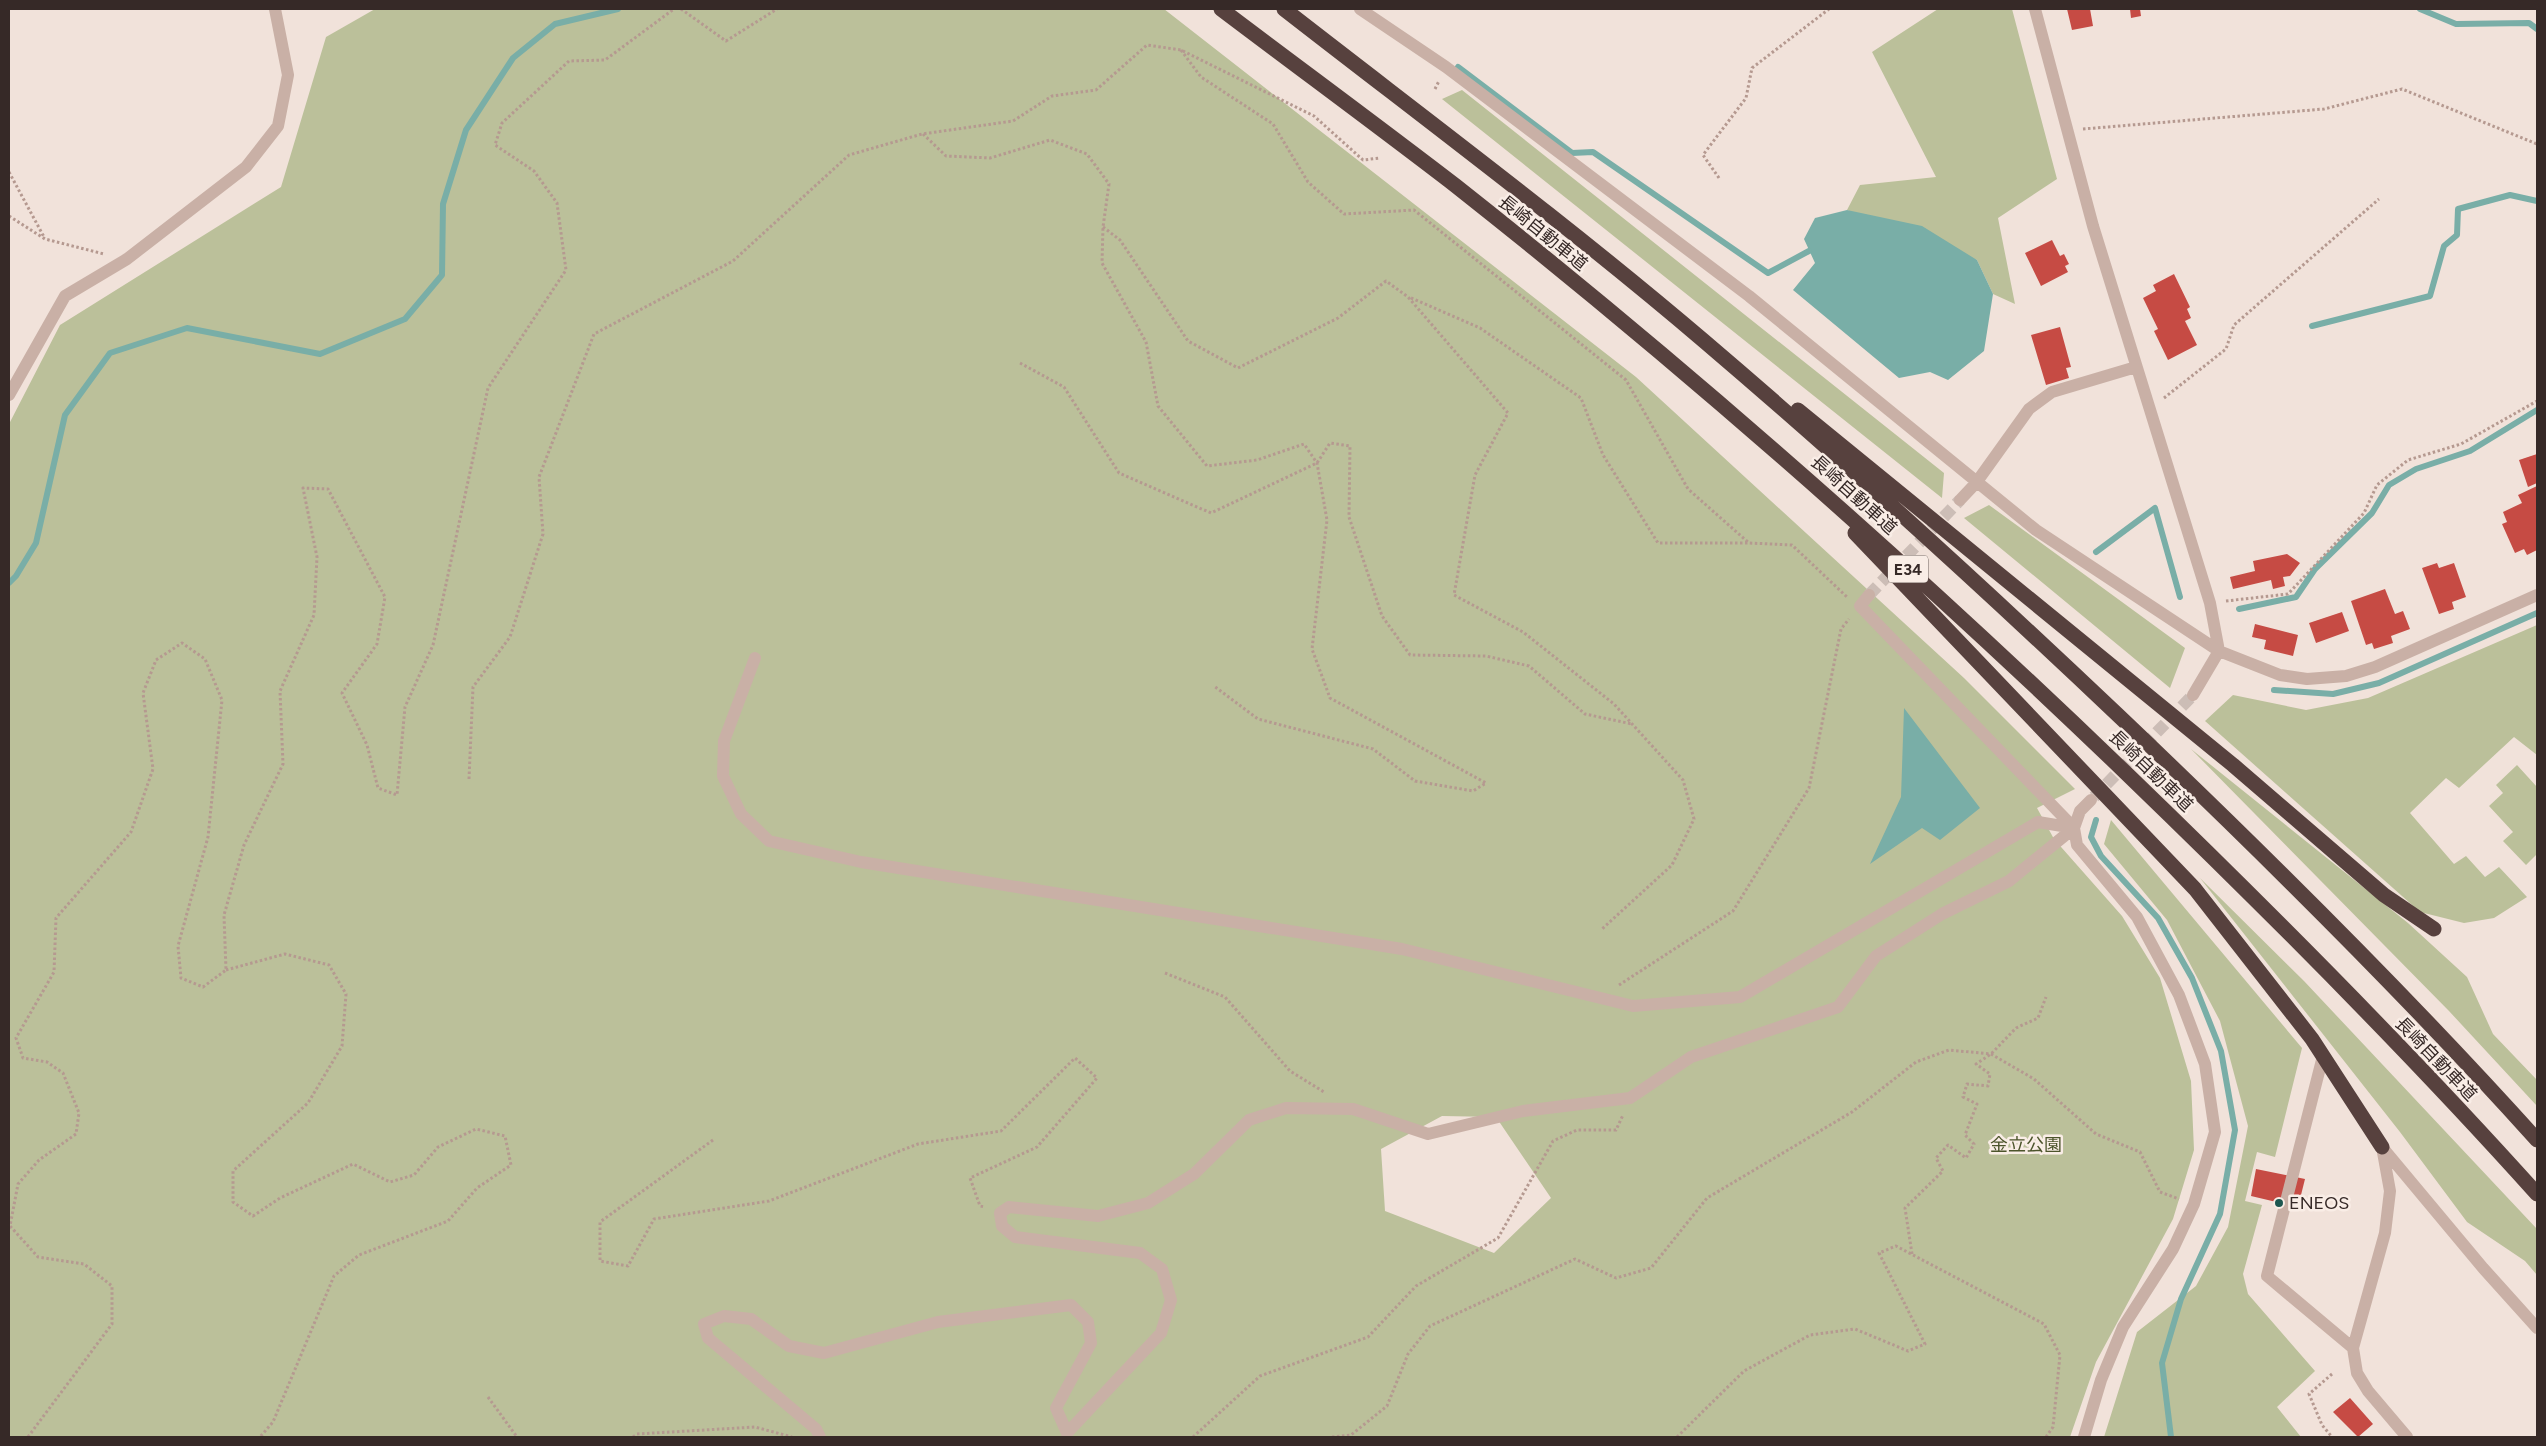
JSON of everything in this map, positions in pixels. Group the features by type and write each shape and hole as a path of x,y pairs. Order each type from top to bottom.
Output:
{"highway":[{"name":"長崎自動車道","path":"1221,9 1455,186 1783,458 2022,674 2181,826 2311,955 2537,1194"},
{"name":"長崎自動車道","path":"1284,9 1592,249 1703,340 1906,517 2206,798 2330,923 2537,1140"},
{"path":"1592,249 1706,336 2049,613 2233,765 2384,895 2434,930"},
{"path":"1783,458 2195,889 2323,1056 2382,1147"}],"street":[{"path":"9,395 65,296 127,259 246,167 278,126 288,75 275,9"},
{"path":"1360,9 1446,67 1749,296 2036,530 2219,651 2280,674 2307,679 2346,676 2375,667 2537,595"},
{"path":"2035,9 2093,226 2210,604 2219,651 2193,695"},
{"path":"1960,500 1976,483 2029,409 2052,392 2136,366"},
{"path":"1870,595 1860,606 2074,828"},
{"path":"754,658 724,741 724,776 741,814 769,841 861,862 1402,949 1633,1006 1740,997 2038,822 2074,828"},
{"path":"2084,1437 2101,1380 2123,1327 2173,1249 2194,1204 2215,1132 2205,1064 2179,995 2137,917 2077,845 2074,828 2080,811 2091,800"},
{"path":"820,1437 816,1430 708,1338 704,1324 724,1316 751,1319 789,1346 824,1353 938,1322 1071,1306 1088,1322 1091,1343 1056,1408 1065,1435 1161,1333 1171,1300 1162,1269 1140,1253 1016,1237 1002,1226 1000,1213 1008,1206 1098,1216 1148,1203 1194,1174 1249,1120 1286,1108 1353,1110 1428,1134 1522,1111 1630,1098 1691,1057 1838,1007 1876,956 1942,914 2009,881 2074,828"},
{"path":"2323,1056 2267,1276 2353,1348"},
{"path":"2382,1147 2483,1268 2537,1328"},
{"path":"2382,1147 2390,1191 2385,1233 2353,1348 2358,1373 2368,1391 2407,1437"}],"path":[{"path":"226,970 224,915 244,845 283,764 280,691 314,615 317,557 303,488 328,489 385,597 377,644 342,693 367,745 378,788 397,796 405,707 433,645 488,388 566,270 557,204 534,171 495,145 502,123 569,61 605,60 674,9"},
{"path":"681,9 726,41 776,9"},
{"path":"1719,178 1703,155 1746,98 1752,68 1829,9"},
{"path":"469,779 473,688 510,637 543,534 539,476 594,334 733,262 849,155 922,134 1013,121 1052,96 1096,90 1147,44 1181,50 1314,116 1363,160 1380,158"},
{"path":"1181,50 1201,77 1273,124 1308,182 1344,214 1414,210 1626,380 1688,488 1749,543"},
{"path":"2068,130 2324,109 2402,89 2537,144"},
{"path":"922,134 946,156 990,158 1050,140 1087,154 1109,184 1103,227 1102,263 1146,342 1158,406 1207,466 1257,460 1304,444 1317,463 1327,520 1312,649 1330,698 1486,783 1473,791 1415,781 1374,748 1258,719 1214,686"},
{"path":"9,172 45,240"},
{"path":"2150,410 2226,349 2234,325 2379,199"},
{"path":"9,216 45,240 127,259"},
{"path":"1103,227 1120,240 1188,341 1238,368 1338,318 1386,281 1408,297 1480,328 1581,398 1603,455 1658,543 1792,545 1838,590 1860,606 1840,629 1809,788 1733,911 1600,998"},
{"path":"1408,297 1508,413 1475,475 1454,595 1523,632 1614,704 1683,780 1694,819 1672,865 1602,929"},
{"path":"1020,363 1064,388 1119,473 1211,513 1317,463 1330,443 1350,446 1349,517 1382,616 1410,655 1486,656 1529,666 1585,714 1633,724"},
{"path":"2210,604 2288,594 2364,513 2377,484 2408,460 2461,444 2537,402"},
{"path":"28,1437 112,1324 112,1286 84,1264 38,1257 10,1226 18,1184 39,1160 76,1134 79,1113 63,1073 47,1062 23,1058 16,1038 54,972 56,918 131,832 153,769 143,693 156,660 182,643 205,659 222,700 208,837 178,946 182,978 203,986 226,970 284,954 329,965 346,994 342,1046 308,1104 234,1171 233,1202 253,1216 280,1198 353,1164 390,1182 414,1174 438,1147 476,1129 505,1136 511,1165 477,1188 448,1221 359,1255 334,1276 273,1422 260,1437"},
{"path":"1165,973 1224,997 1290,1071 1353,1110"},
{"path":"1912,1254 1905,1208 1943,1171 1936,1158 1948,1145 1966,1158 1974,1144 1965,1135 1977,1104 1963,1097 1967,1084 1988,1086 1990,1074 1976,1064 1991,1054 2016,1028 2038,1018 2046,997"},
{"path":"1332,1437 1352,1435 1387,1406 1408,1354 1430,1326 1575,1259 1616,1278 1651,1268 1707,1198 1852,1112 1916,1062 1949,1050 1991,1054 2034,1079 2096,1134 2140,1152 2160,1192 2194,1204"},
{"path":"713,1140 600,1222 600,1261 628,1266 654,1219 769,1201 918,1144 1001,1131 1075,1058 1097,1078 1038,1147 970,1178 980,1206 1000,1213"},
{"path":"1193,1437 1260,1376 1368,1337 1416,1286 1498,1238 1553,1141 1577,1130 1616,1130 1630,1098"},
{"path":"1677,1437 1744,1371 1810,1335 1855,1330 1908,1351 1925,1344 1879,1252 1896,1246 2044,1324 2060,1355 2052,1428 2046,1437"},
{"path":"2332,1374 2310,1394 2322,1425 2332,1437"},
{"path":"488,1397 518,1437"},
{"path":"633,1437 637,1434 755,1427 792,1437"}],"green space":[{"name":"金立公園","path":"375,9 1164,9 1636,377 1964,678 2075,789 2037,808 2054,839 2122,916 2160,978 2191,1081 2194,1150 2173,1219 2096,1362 2070,1437 9,1437 9,424 60,325 281,187 326,37","holes":["1442,1116 1496,1117 1551,1198 1494,1253 1385,1211 1381,1149"]},
{"path":"1938,9 2012,9 2057,179 1998,218 2015,304 1993,294 1977,260 1847,210 1860,185 1936,177 1872,52"},
{"path":"1462,90 1944,473 1942,498 1442,99"},
{"path":"1989,505 2185,648 2170,688 1964,518"},
{"path":"2537,625 2537,755 2514,737 2459,788 2446,778 2410,813 2454,864 2466,856 2485,877 2499,867 2527,897 2494,918 2464,923 2420,912 2205,721 2233,695 2306,710 2368,698"},
{"path":"2191,749 2408,923 2467,977 2493,1034 2537,1080 2537,1106 2449,1011"},
{"path":"2517,765 2537,787 2537,854 2526,865 2503,841 2513,832 2489,806 2503,793 2496,785"},
{"path":"2111,820 2302,1048 2275,1157 2257,1152 2245,1201 2262,1205 2243,1274 2248,1294 2315,1371 2277,1407 2301,1437 2104,1437 2137,1332 2196,1286 2228,1227 2248,1126 2220,1021 2167,920 2104,844"},
{"path":"2200,878 2304,981 2537,1229 2537,1275 2525,1261 2467,1222 2400,1132"}],"water":[{"path":"1847,210 1922,226 1977,260 1993,294 1984,351 1948,380 1930,372 1899,378 1793,290 1815,263 1804,239 1815,218"},
{"path":"1904,708 1980,808 1940,840 1922,828 1870,864 1901,797"}],"building":[{"path":"2067,9 2090,9 2093,26 2072,30"},
{"path":"2130,9 2140,9 2141,16 2131,18"},
{"path":"2052,240 2060,256 2064,254 2069,264 2065,266 2068,272 2041,286 2025,253"},
{"path":"2174,274 2190,307 2187,309 2191,318 2185,321 2197,345 2168,360 2154,331 2158,329 2143,298 2156,291 2153,285"},
{"path":"2060,327 2071,367 2066,368 2069,378 2046,385 2031,335"},
{"path":"2537,454 2537,483 2528,487 2519,460"},
{"path":"2537,486 2537,550 2527,555 2524,549 2515,553 2502,524 2507,522 2503,512 2522,503 2518,495"},
{"path":"2287,554 2300,563 2290,576 2283,577 2285,586 2273,589 2271,580 2233,589 2230,577 2255,571 2253,561"},
{"path":"2437,563 2439,568 2454,563 2466,597 2452,602 2454,609 2439,614 2422,568"},
{"path":"2385,589 2395,614 2403,611 2410,629 2391,636 2393,643 2374,649 2372,643 2366,645 2351,601"},
{"path":"2342,612 2349,631 2316,643 2309,623"},
{"path":"2255,624 2298,635 2293,656 2264,649 2266,640 2252,637"},
{"path":"2256,1169 2305,1179 2298,1207 2251,1196"},
{"path":"2350,1398 2373,1424 2358,1437 2333,1412"}],"waterway":[{"path":"9,583 16,576 36,543 65,415 110,353 187,328 320,354 405,319 442,275 443,204 466,130 513,58 555,24 618,9"},
{"path":"2420,9 2456,24 2529,23 2537,29"},
{"path":"1458,67 1572,153 1593,152 1768,273 1809,251"},
{"path":"2312,326 2430,296 2444,246 2457,235 2458,209 2510,195 2537,201"},
{"path":"2239,609 2296,597 2315,569 2372,513 2389,485 2416,469 2470,451 2537,410"},
{"path":"2096,552 2155,508 2180,597"},
{"path":"2274,690 2333,694 2379,683 2537,613"},
{"path":"2096,820 2091,837 2101,856 2158,918 2192,978 2221,1051 2235,1130 2220,1214 2181,1299 2162,1363 2171,1437"}],"tunnel":[{"path":"1869,595 1960,500"},
{"path":"2094,797 2193,695"}],"place":[{"name":"ENEOS","path":"2279,1203"}]}
